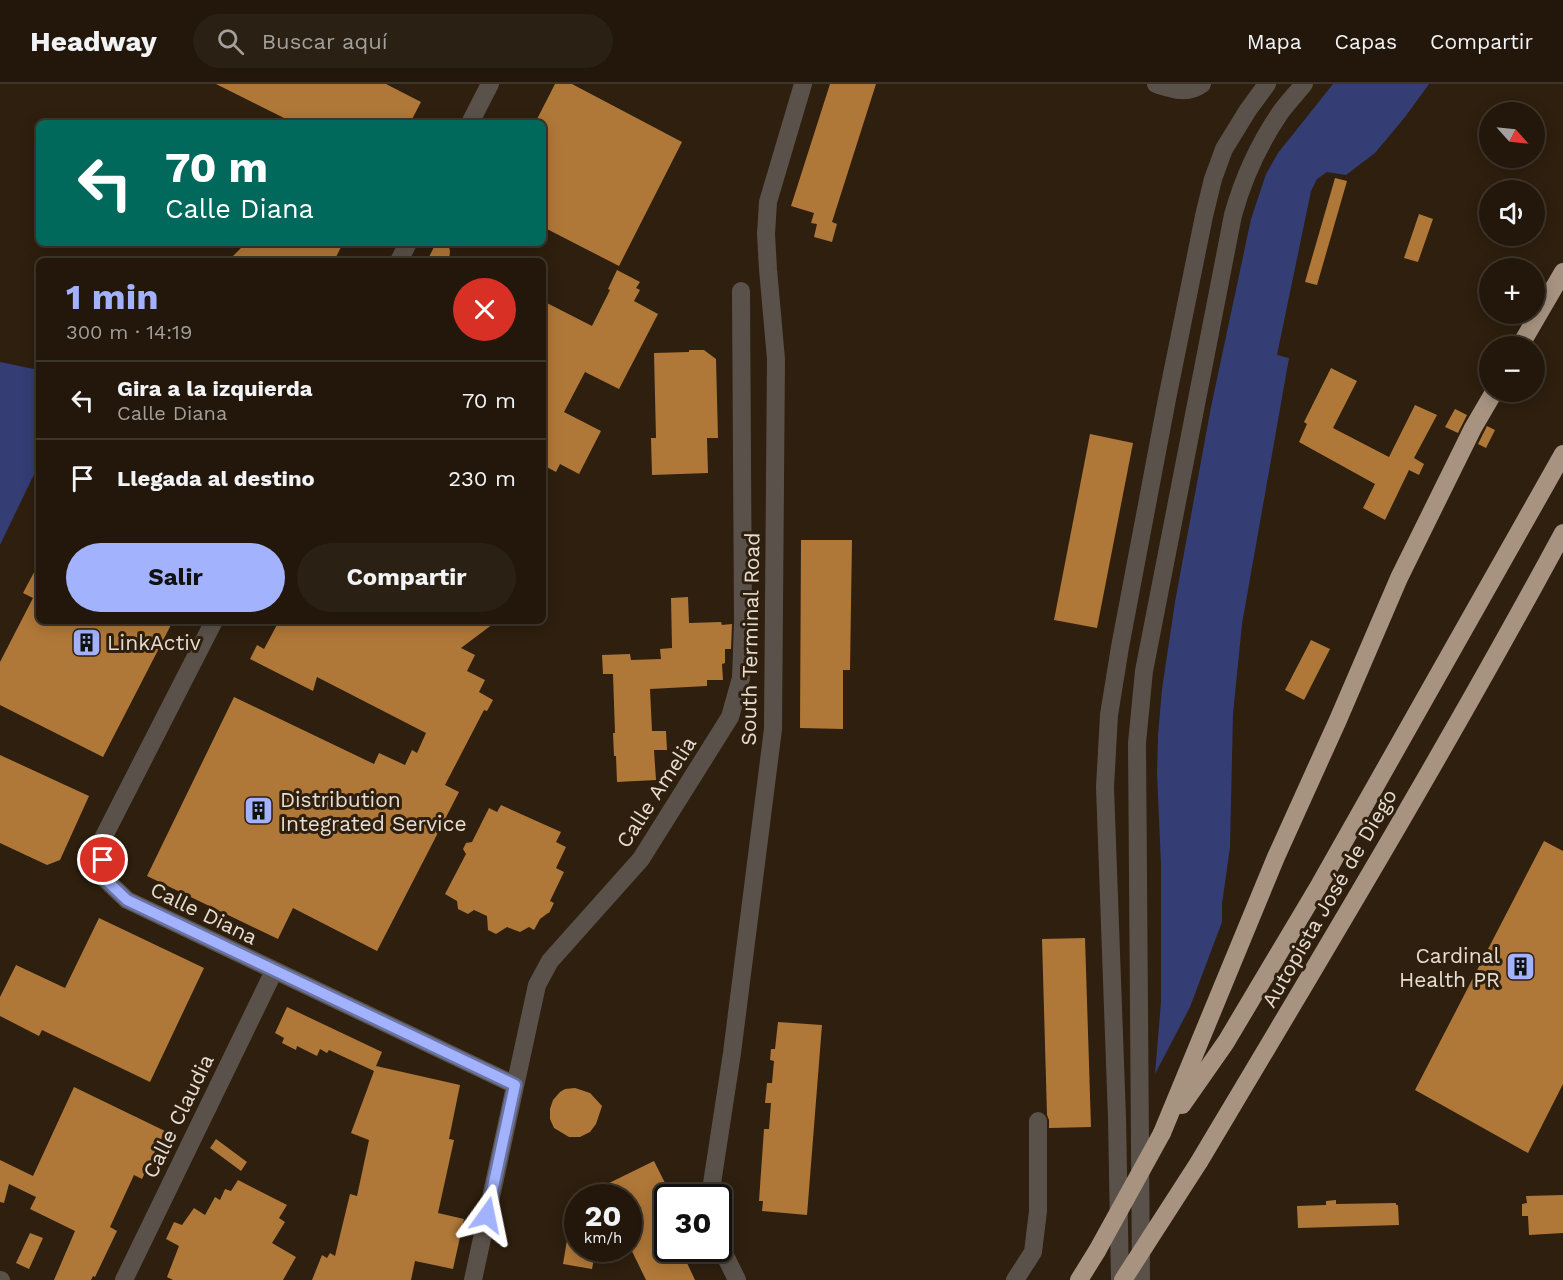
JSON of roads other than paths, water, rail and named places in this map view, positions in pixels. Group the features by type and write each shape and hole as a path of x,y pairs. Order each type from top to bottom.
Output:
{"highway":[{"path":"1526,336 1563,272"},
{"name":"Autopista José de Diego","path":"1162,1133 1276,857 1399,578 1488,402"},
{"name":"Autopista José de Diego","path":"1079,1280 1162,1133 1226,1042 1320,885 1563,454"},
{"name":"Autopista José de Diego","path":"1122,1280 1199,1162 1350,909 1563,533"}],"street":[{"path":"472,120 490,84"},
{"name":"South Terminal Road","path":"712,1184 732,1053 773,729 776,359 767,257 768,202 803,84"},
{"path":"1156,84 1178,91 1195,89 1202,84"},
{"path":"1122,1280 1105,787 1109,715 1165,410 1213,179 1224,149 1267,84"},
{"path":"1141,1280 1137,743 1144,671 1233,215 1240,190 1253,159 1281,113 1304,84"},
{"name":"Calle Amelia","path":"473,1280 537,986 550,961 641,859 730,717 741,678 743,622 741,291"},
{"name":"Calle Diana","path":"212,624 101,842 105,879 127,900 515,1085"},
{"name":"Calle Claudia","path":"123,1280 274,971"},
{"path":"1015,1280 1033,1252 1038,1211 1038,1121"},
{"path":"728,1262 737,1280"}],"place":[{"name":"LinkActiv","path":"86,642"},
{"name":"Distribution Integrated Service","path":"259,811"},
{"name":"Cardinal Health PR","path":"1521,967"}]}
